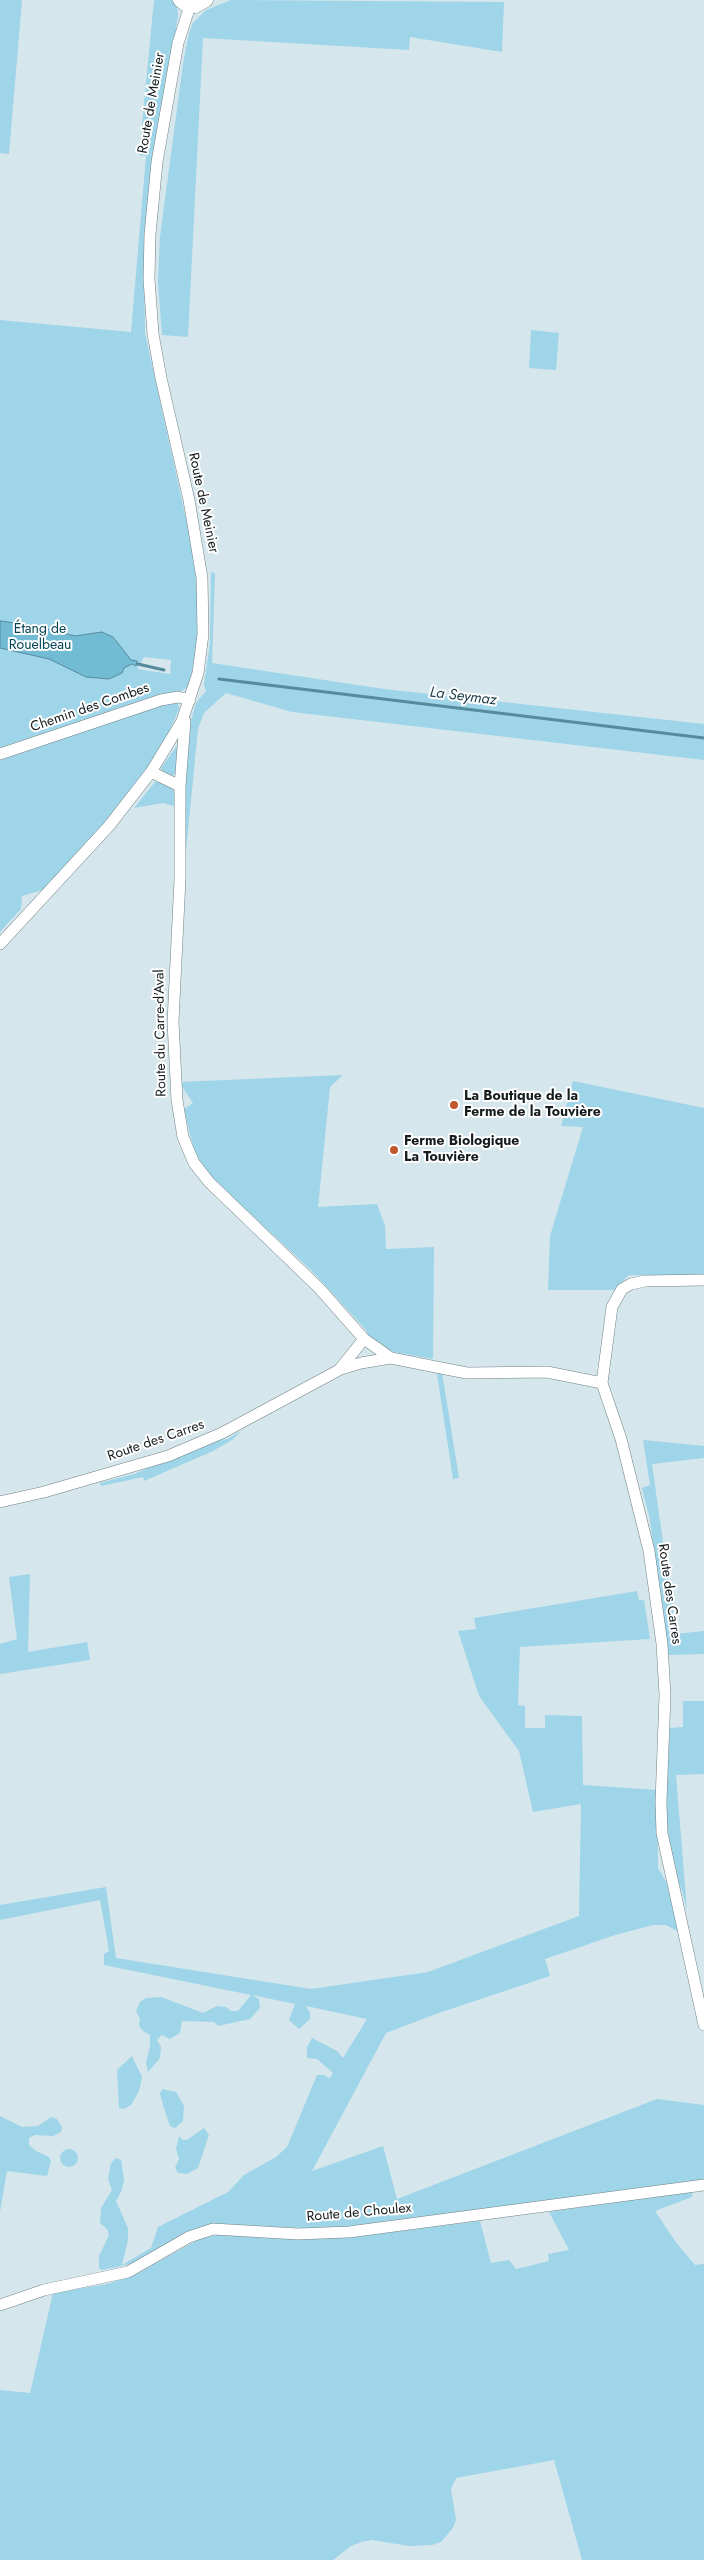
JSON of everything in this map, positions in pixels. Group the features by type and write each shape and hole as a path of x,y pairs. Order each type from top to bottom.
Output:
{"main road":[{"path":"185,3 199,5 206,0"}],"street":[{"name":"Route de Meinier","path":"0,944 109,826 151,772 185,715 198,673 204,634 202,578 189,500 161,378 153,334 149,279 151,218 157,162 185,3"},
{"name":"Chemin des Combes","path":"0,754 161,700 178,697 190,700"},
{"name":"Route du Carre-d'Aval","path":"185,715 180,786 180,879 175,951 173,1031 177,1100 185,1146 194,1163 209,1182 319,1288 364,1339"},
{"path":"151,772 180,786"},
{"path":"602,1383 612,1307 622,1290 631,1284 645,1281 704,1280"},
{"name":"Route des Carres","path":"340,1370 364,1339 391,1358"},
{"name":"Route des Carres","path":"0,1502 44,1492 192,1446 253,1417 340,1370 361,1363 391,1358 467,1372 546,1372 602,1383 621,1439 649,1551 662,1644 665,1695 661,1802 662,1833 704,2025"},
{"name":"Route de Choulex","path":"0,2305 44,2290 128,2272 189,2237 213,2229 298,2234 349,2232 704,2186"}],"green space":[{"path":"0,0 22,0 9,154 0,153"},
{"name":"Étang de Rouelbeau","path":"154,0 171,0 177,4 178,16 148,197 144,257 145,333 192,546 199,606 198,637 191,677 188,687 181,691 165,694 0,749 0,320 131,332 146,156 139,155","holes":["144,657 171,660 170,674 137,669"]},
{"path":"231,0 504,2 502,52 410,37 409,50 203,38 188,337 162,335 158,282 160,237 183,64 189,33 193,23 206,10"},
{"path":"531,330 559,333 556,370 529,368"},
{"path":"211,572 215,573 212,663 384,689 704,724 704,760 292,712 226,693 204,713 198,729 185,861 184,788 190,724 196,703 206,691 204,685 210,642"},
{"path":"172,701 178,703 179,709 169,732 148,768 118,807 43,890 22,896 21,909 0,932 0,758"},
{"path":"178,744 176,774 171,776 162,772 161,768"},
{"path":"155,782 161,782 173,789 177,807 163,803 134,808"},
{"path":"343,1075 330,1087 318,1207 377,1204 385,1226 386,1249 434,1247 433,1359 394,1352 370,1340 366,1330 312,1271 212,1178 195,1155 184,1109 193,1103 179,1082"},
{"path":"573,1081 704,1108 704,1275 694,1277 629,1275 614,1290 548,1290 550,1236 583,1127 561,1126"},
{"path":"442,1372 459,1478 453,1479 437,1374"},
{"path":"241,1431 232,1440 213,1451 144,1481 143,1477 101,1486 100,1483 134,1474 224,1436 225,1440"},
{"path":"643,1440 704,1446 704,1458 652,1464 676,1634 704,1631 704,1654 667,1655 650,1520 642,1488 650,1485"},
{"path":"30,1574 28,1652 87,1642 90,1660 0,1674 0,1644 17,1639 9,1577"},
{"path":"637,1591 639,1600 644,1600 650,1639 520,1647 518,1705 525,1706 525,1728 545,1728 545,1715 582,1716 583,1785 657,1790 658,1868 668,1885 679,1932 666,1925 653,1925 615,1935 545,1959 550,1976 436,2014 386,2033 312,2171 383,2146 397,2199 657,2099 704,2105 704,2180 333,2229 222,2225 134,2263 102,2270 99,2268 99,2256 109,2235 107,2229 100,2223 101,2208 112,2190 108,2179 111,2163 116,2158 121,2160 124,2180 122,2190 116,2201 128,2228 128,2240 122,2265 151,2248 158,2227 228,2192 244,2175 276,2157 287,2147 317,2075 325,2075 329,2079 333,2073 317,2059 307,2058 307,2047 312,2038 337,2051 343,2058 367,2019 306,2006 310,2013 310,2019 299,2029 289,2020 295,2004 252,1995 259,1999 260,2008 250,2019 218,2026 214,2022 182,2021 180,2033 170,2039 162,2035 157,2040 161,2047 160,2058 148,2072 146,2062 150,2046 150,2035 142,2030 139,2025 140,2019 136,2011 140,2002 146,1998 161,1997 203,2013 217,2006 226,2007 231,2011 238,2011 251,1995 104,1965 104,1954 109,1951 100,1900 0,1920 0,1905 106,1887 116,1958 311,1989 428,1972 579,1916 581,1804 533,1812 519,1751 479,1696 458,1631 476,1629 474,1618"},
{"path":"683,1701 704,1701 704,1774 676,1775 687,1910 681,1887 678,1888 669,1852 665,1811 670,1728 683,1727"},
{"path":"132,2056 142,2077 139,2091 131,2105 124,2109 119,2108 117,2070"},
{"path":"162,2089 176,2092 184,2106 183,2121 175,2128 170,2126 163,2105 160,2094"},
{"path":"0,2116 22,2127 38,2126 51,2117 57,2119 62,2127 61,2132 53,2136 35,2135 29,2138 29,2145 36,2151 49,2157 51,2161 47,2176 7,2171 0,2212"},
{"path":"204,2128 209,2135 198,2168 187,2174 178,2173 175,2168 179,2159 176,2149 179,2136 183,2140 187,2140"},
{"path":"65,2149 73,2149 78,2154 76,2165 65,2167 60,2162 60,2154"},
{"path":"692,2191 692,2197 655,2211 675,2241 695,2265 704,2264 704,2560 582,2560 554,2460 456,2478 451,2489 456,2520 453,2528 441,2542 432,2545 409,2546 372,2540 351,2546 333,2560 0,2560 0,2390 30,2393 53,2293 107,2284 135,2275 201,2238 218,2235 354,2237 480,2221 491,2263 509,2260 516,2269 549,2261 548,2254 569,2250 549,2212"}],"shaded area":[{"path":"0,621 31,625 75,636 102,632 113,637 131,660 137,661 136,666 132,664 124,668 122,673 109,679 86,677 49,659 0,648"}],"waterway":[{"name":"La Seymaz","path":"138,664 164,670"},
{"name":"La Seymaz","path":"219,679 704,738"}],"place":[{"name":"La Boutique de la Ferme de la Touvière","path":"454,1105"},
{"name":"Ferme Biologique La Touvière","path":"394,1150"}]}
